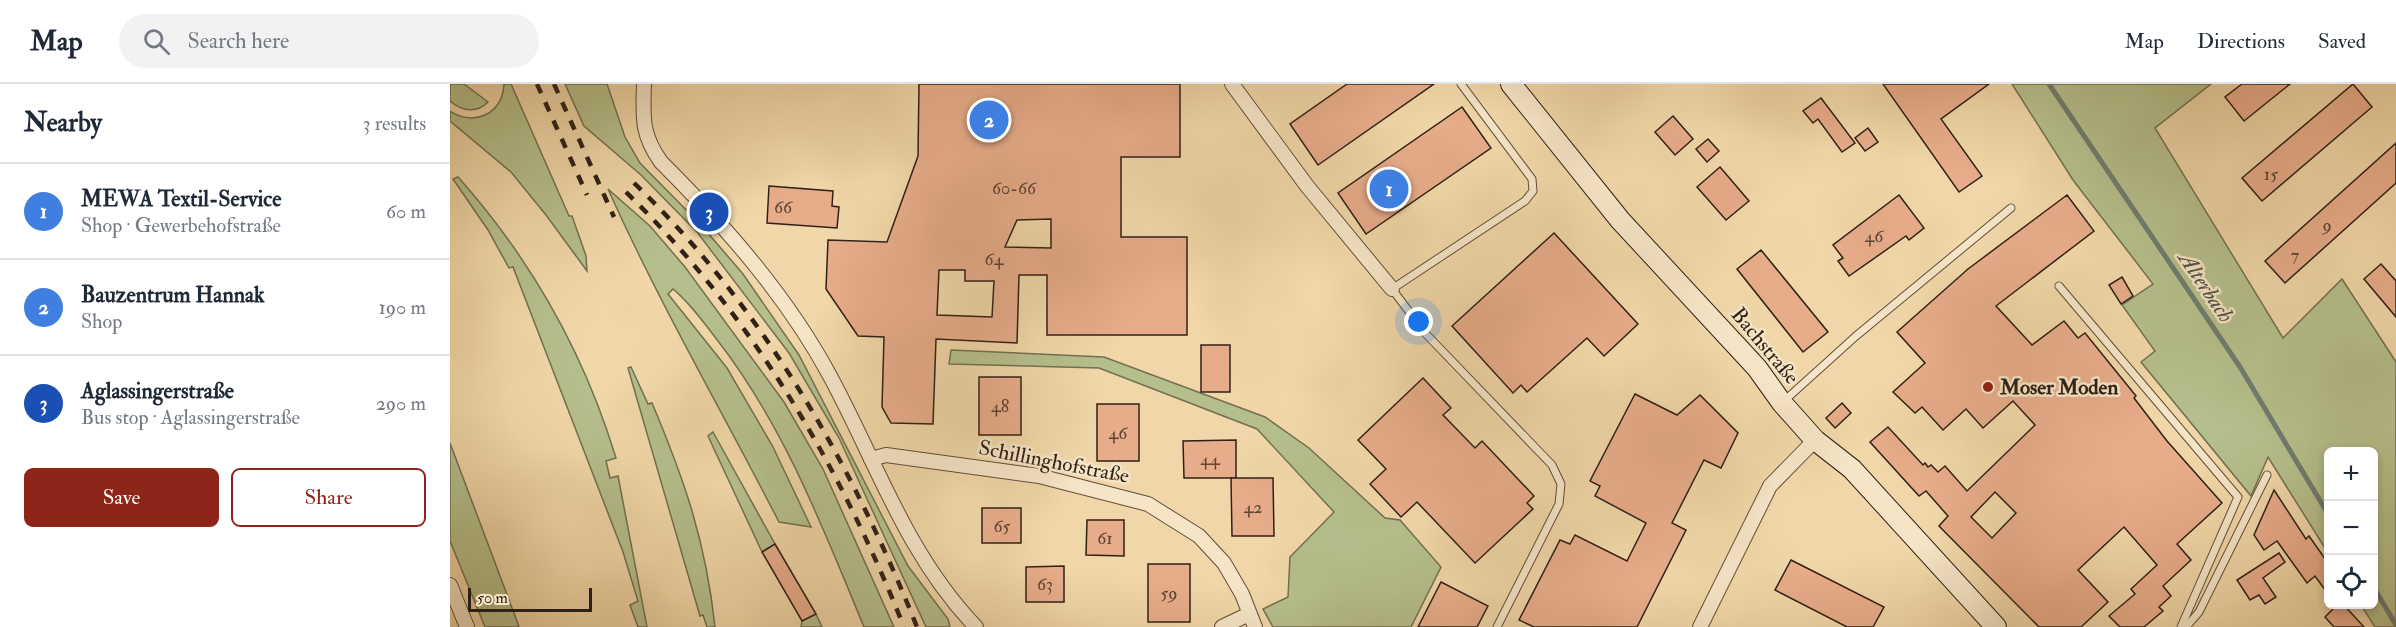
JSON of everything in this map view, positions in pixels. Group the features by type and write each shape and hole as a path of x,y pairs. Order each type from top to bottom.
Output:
{"street":[{"path":"644,84 644,130 649,145 661,162 754,265 788,310 830,375 897,516 924,563 976,627"},
{"path":"1232,84 1307,186 1392,289"},
{"name":"Bachstraße","path":"1510,84 1620,220 1757,368 1782,402 1815,440 1852,469 1996,627"},
{"path":"1700,627 1770,486 1815,440"},
{"name":"Schillinghofstraße","path":"871,459 886,455 1039,476 1137,500 1199,536 1224,563 1255,627"},
{"path":"450,585 467,627"},
{"path":"1222,627 1249,614"}],"lane":[{"path":"1461,84 1532,179 1533,191 1526,201 1392,289 1426,334 1552,465 1561,484 1559,504 1497,627"},
{"path":"1782,402 1882,314 2011,208"},
{"path":"2059,286 2238,497 2181,627"},
{"path":"2186,627 2199,612 2267,475"}],"green space":[{"path":"450,84 464,84 488,102 474,110 459,107 450,101"},
{"path":"504,84 511,84 569,216 572,216 586,256 587,271 511,172 450,121 450,111 468,118 486,115 499,103"},
{"path":"565,84 607,84 625,137 640,163 701,225 743,274 799,355 908,566 948,619 950,627 926,627 839,438 789,353 697,232 641,175 584,126"},
{"path":"2012,84 2211,84 2155,128 2283,338 2342,279 2396,362 2396,627 2375,627 2364,609 2378,609 2378,447 2324,447 2324,547 2268,457 2251,496 2141,362 2155,351 2122,305 2153,284 2073,180"},
{"path":"458,177 484,208 532,274 588,381 616,458 606,461 610,478 618,476 647,627 638,627 630,605 638,601 623,552 513,267 509,268 488,230 453,179"},
{"path":"608,189 650,226 685,267 784,402 823,469 894,627 864,627 817,515 763,408 718,341 691,307 673,289 668,294 727,368 773,447 811,527 779,522 669,315"},
{"path":"951,350 1104,357 1265,417 1309,448 1385,518 1400,520 1441,567 1411,627 1273,627 1263,609 1288,597 1290,557 1334,512 1257,429 1099,368 949,364"},
{"path":"631,367 648,404 652,403 684,486 700,540 715,627 707,627 703,615 700,616 628,368"},
{"path":"713,432 775,544 762,552 708,436"},
{"path":"450,443 519,627 485,627 450,541"},
{"path":"816,614 822,627 801,627 802,621"}],"building":[{"path":"919,84 1180,84 1180,157 1121,157 1121,237 1187,237 1187,335 1047,335 1047,275 1019,275 1017,343 936,339 933,424 891,423 882,407 884,337 858,336 826,289 828,240 887,242 918,156","holes":["1051,219 1051,248 1005,247 1017,220","939,270 965,270 965,281 994,281 992,317 937,315"]},
{"path":"1347,84 1434,84 1318,165 1290,124"},
{"path":"1883,84 1989,84 1941,119 1982,176 1959,192"},
{"path":"2242,84 2290,84 2244,121 2225,97"},
{"path":"2353,84 2372,107 2262,201 2242,178"},
{"path":"1821,98 1855,143 1842,152 1818,119 1813,123 1803,111"},
{"path":"1462,107 1491,148 1366,234 1338,193"},
{"path":"1673,116 1693,139 1675,155 1655,132"},
{"path":"1868,128 1878,142 1865,151 1855,138"},
{"path":"1708,139 1719,151 1707,162 1696,149"},
{"path":"2396,143 2396,183 2285,283 2265,261"},
{"path":"1720,167 1749,201 1726,220 1697,187"},
{"path":"769,186 833,191 832,206 839,207 837,228 767,223"},
{"path":"1899,195 1924,228 1909,240 1906,236 1849,276 1838,261 1843,258 1833,245"},
{"path":"2067,195 2094,231 1996,306 2032,345 2064,321 2078,338 2085,333 2136,396 2134,398 2167,441 2222,503 2177,544 2191,560 2163,586 2171,596 2159,607 2163,611 2144,627 2120,627 2109,616 2135,594 2131,589 2157,565 2124,527 2078,570 2108,602 2081,627 2039,627 1939,526 1948,516 1926,491 1919,496 1870,442 1888,427 1923,465 1925,463 1928,467 1931,465 1938,472 1945,466 1967,491 2035,425 2013,401 1983,428 1966,409 1943,430 1922,407 1915,413 1893,392 1925,363 1897,332 1968,269","holes":["1995,492 2016,513 1992,538 1971,517"]},
{"path":"1554,233 1638,324 1604,356 1587,338 1527,392 1521,385 1513,393 1452,326"},
{"path":"1761,250 1828,332 1803,352 1737,269"},
{"path":"2381,264 2396,281 2396,317 2364,279"},
{"path":"2122,277 2133,296 2121,304 2109,285"},
{"path":"1201,345 1230,345 1230,392 1201,392"},
{"path":"979,377 1021,377 1021,435 979,435"},
{"path":"1423,378 1451,408 1443,415 1475,448 1482,441 1534,496 1527,503 1533,509 1475,563 1417,502 1401,517 1370,484 1386,469 1358,440"},
{"path":"1635,394 1677,415 1700,395 1738,433 1721,468 1704,460 1672,523 1686,530 1637,627 1534,627 1519,620 1560,540 1570,544 1575,535 1627,561 1646,523 1595,496 1600,486 1590,481"},
{"path":"1842,403 1851,413 1835,428 1826,418"},
{"path":"1097,404 1139,404 1139,461 1097,461"},
{"path":"1236,440 1236,478 1184,478 1183,441"},
{"path":"1231,478 1273,478 1274,536 1232,536"},
{"path":"2274,490 2306,539 2309,536 2324,557 2324,588 2315,576 2307,583 2277,541 2264,550 2254,535"},
{"path":"982,508 1021,508 1021,543 982,543"},
{"path":"1087,520 1124,520 1124,556 1086,555"},
{"path":"775,544 816,614 802,621 762,552"},
{"path":"2279,553 2285,562 2263,578 2276,597 2265,604 2259,595 2250,600 2237,580"},
{"path":"1791,560 1884,607 1873,627 1847,627 1775,590"},
{"path":"1148,564 1190,564 1190,622 1148,622"},
{"path":"1064,566 1064,602 1026,602 1026,567"},
{"path":"1441,582 1488,606 1477,627 1418,627"},
{"path":"2333,609 2348,609 2364,627 2334,627 2325,617"}],"waterway":[{"name":"Alterbach","path":"2049,84 2240,367 2324,507"},
{"name":"Alterbach","path":"2378,595 2396,625"}],"railway":[{"path":"537,84 587,195"},
{"path":"554,84 614,217"},
{"path":"634,183 723,281 763,334 799,390 863,505 917,627"},
{"path":"626,192 671,239 713,289 788,394 851,508 904,627"}],"place":[{"name":"Bauzentrum Hannak","path":"989,120"},
{"name":"MEWA Textil-Service","path":"1389,189"},
{"name":"Aglassingerstraße","path":"709,212"},
{"name":"Moser Moden","path":"1988,387"}]}
